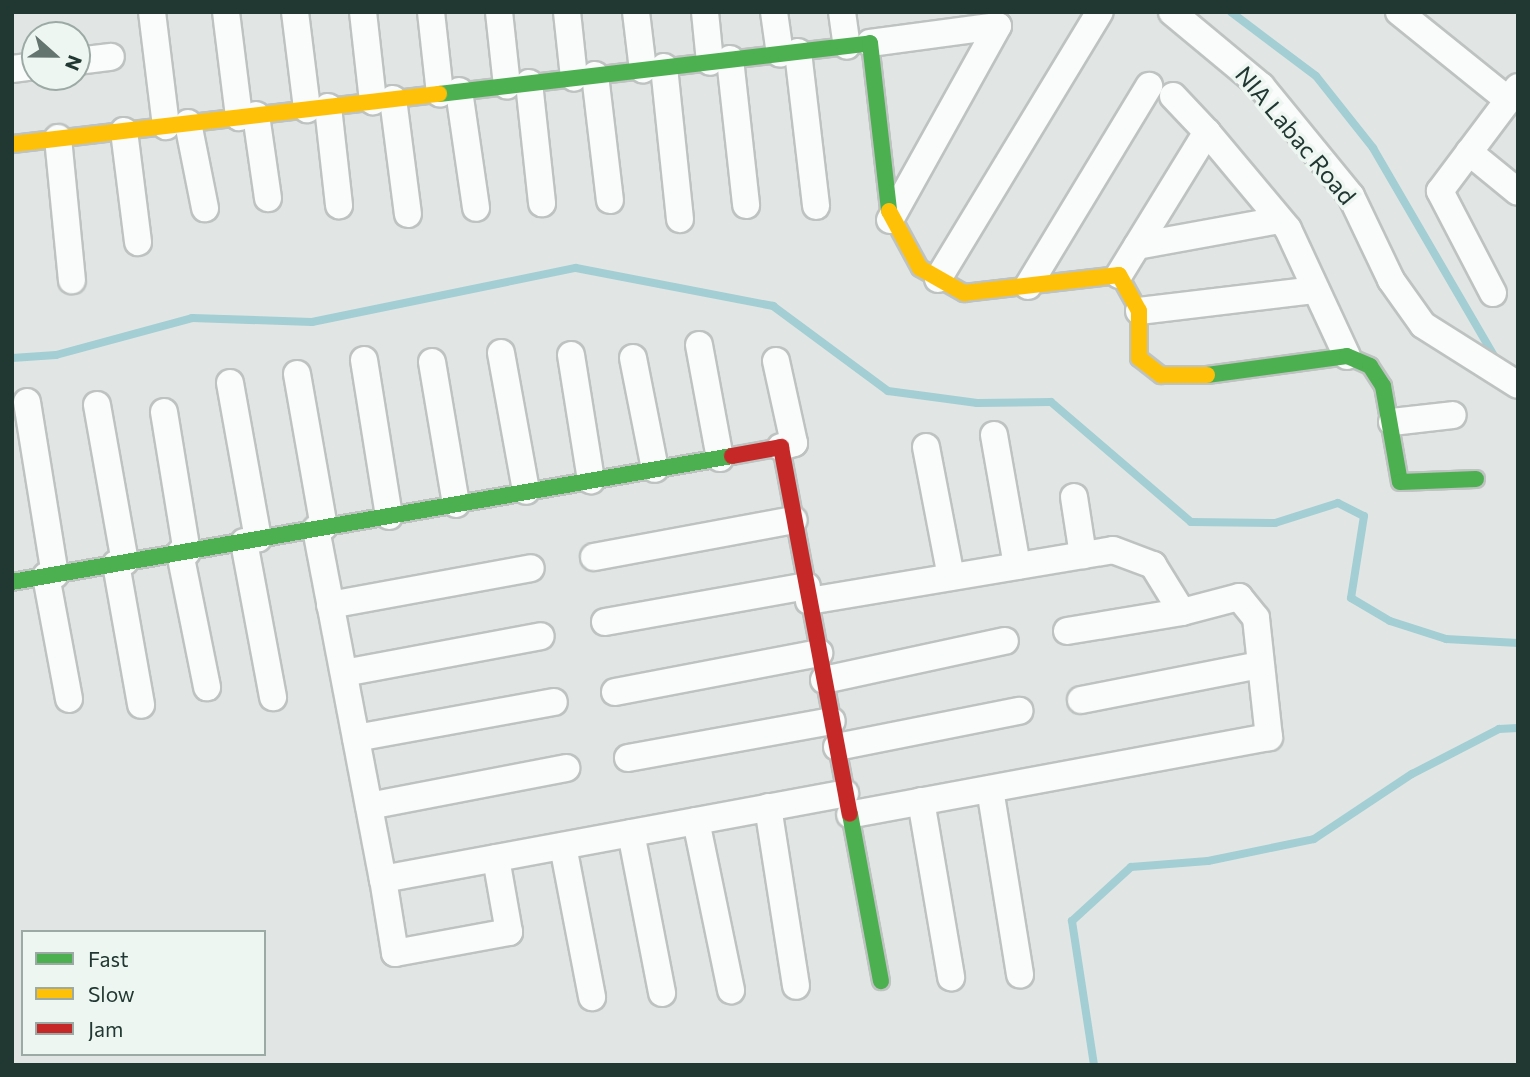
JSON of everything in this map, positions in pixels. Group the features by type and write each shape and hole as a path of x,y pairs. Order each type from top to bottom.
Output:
{"street":[{"path":"152,12 177,124 205,208"},
{"path":"226,12 247,116 268,198"},
{"path":"295,12 339,205"},
{"path":"363,12 408,214"},
{"path":"431,12 476,208"},
{"path":"499,12 518,84 542,203"},
{"path":"567,12 610,200"},
{"path":"636,12 653,69 680,219"},
{"path":"705,12 720,61 746,205"},
{"path":"774,12 789,53 816,206"},
{"path":"842,12 858,44 890,220 920,268 964,293 1119,275"},
{"path":"938,279 1100,12"},
{"path":"1399,12 1513,94 1440,191 1493,293"},
{"name":"NIA Labac Road","path":"1178,14 1261,86 1351,196 1391,280 1423,325 1518,384"},
{"path":"12,144 858,44 914,25 978,20 998,26 890,220"},
{"path":"91,59 111,57"},
{"path":"1028,286 1161,91 1207,132 1280,220 1347,355"},
{"path":"124,131 138,242"},
{"path":"1119,275 1207,132"},
{"path":"58,138 72,280"},
{"path":"1469,152 1518,192"},
{"path":"1137,246 1280,220"},
{"path":"1119,275 1139,311 1139,358 1161,375 1185,378 1347,355 1370,366 1392,422 1399,482 1476,479"},
{"path":"1139,311 1316,290"},
{"path":"699,345 720,457"},
{"path":"501,353 526,491"},
{"path":"571,355 591,480"},
{"path":"633,358 654,469"},
{"path":"364,360 389,516"},
{"path":"12,582 781,447 794,443 776,361"},
{"path":"432,362 456,504"},
{"path":"297,374 330,605 395,953 509,932 496,858"},
{"path":"230,383 273,697"},
{"path":"27,402 69,699"},
{"path":"97,405 141,705"},
{"path":"164,412 183,552 207,687"},
{"path":"1392,422 1453,415"},
{"path":"994,435 1017,566"},
{"path":"781,447 881,981"},
{"path":"926,447 951,577"},
{"path":"1074,498 1083,555"},
{"path":"594,557 794,520"},
{"path":"605,622 951,577 1113,550 1153,565 1182,612"},
{"path":"330,605 531,568"},
{"path":"383,879 768,807 921,801 1269,737 1256,618 1239,597 1182,612 1067,631"},
{"path":"344,673 541,636"},
{"path":"824,680 1005,641"},
{"path":"615,692 819,653"},
{"path":"1080,700 1260,664"},
{"path":"356,738 554,702"},
{"path":"837,747 1019,710"},
{"path":"628,758 832,721"},
{"path":"369,806 566,768"},
{"path":"990,789 1020,975"},
{"path":"921,801 951,977"},
{"path":"768,807 796,986"},
{"path":"696,821 731,990"},
{"path":"631,833 662,993"},
{"path":"563,846 592,997"}],"waterway":[{"path":"1231,12 1316,76 1373,148 1497,361"},
{"path":"12,358 56,355 192,318 312,322 576,268 773,306 888,391 977,403 1051,402 1191,522 1275,523 1338,503 1364,516 1351,598 1390,621 1446,639 1518,643"},
{"path":"1094,1065 1072,921 1131,867 1208,861 1314,839 1412,774 1499,729 1518,728"}],"traffic: fast":[{"path":"439,94 870,43 889,211"},
{"path":"1207,375 1347,356 1370,366 1383,386 1400,482 1476,479"},
{"path":"12,582 732,456"},
{"path":"850,814 881,981"}],"traffic: slow":[{"path":"12,144 439,94"},
{"path":"889,211 920,268 964,293 1119,275 1139,311 1139,358 1161,375 1207,375"}],"traffic: jam":[{"path":"732,456 781,447 850,814"}]}
